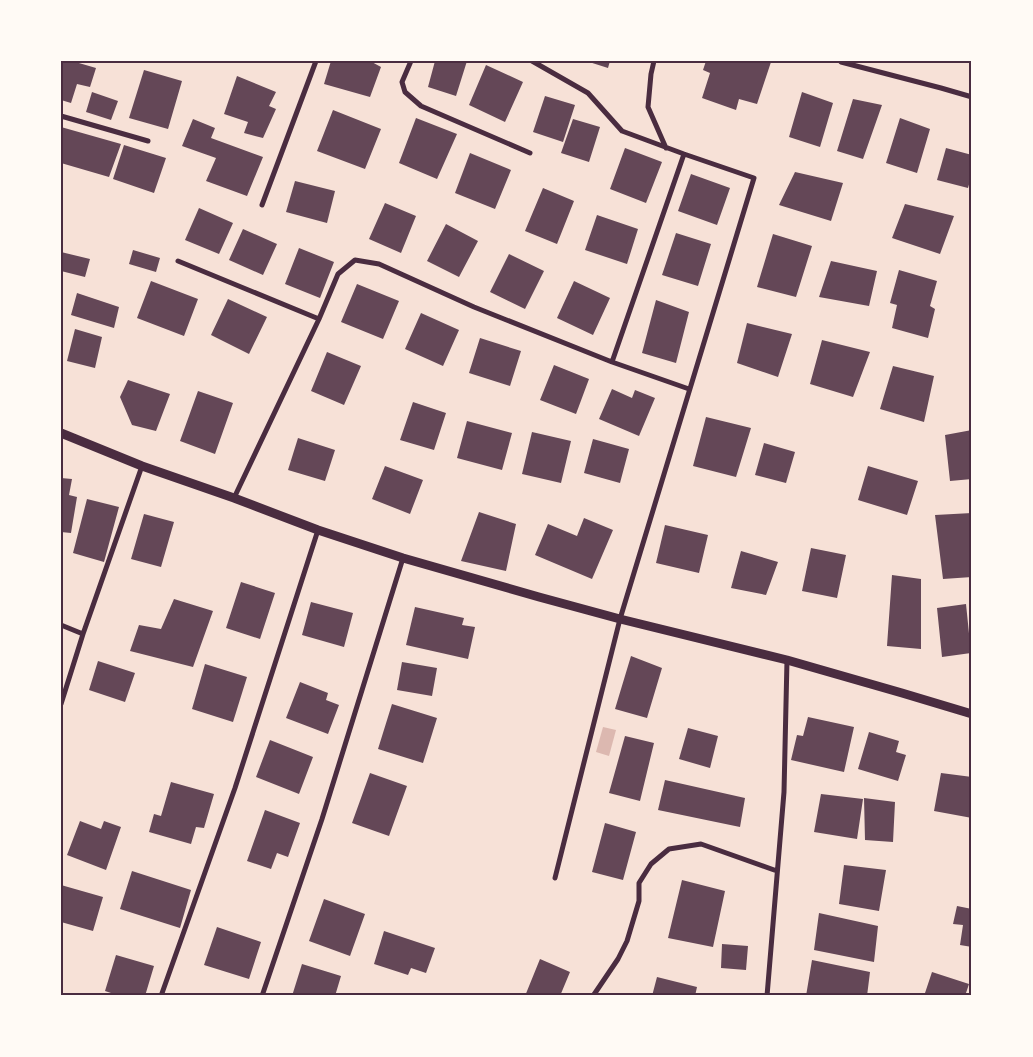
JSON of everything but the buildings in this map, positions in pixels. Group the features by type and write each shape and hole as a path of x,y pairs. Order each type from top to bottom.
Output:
{"street":[{"path":"262,205 316,61"},
{"path":"411,61 402,82 405,92 421,106 530,152"},
{"path":"532,61 588,93 622,131 754,178 620,619 555,878"},
{"path":"654,61 648,107 666,148"},
{"path":"841,62 972,97"},
{"path":"61,116 148,141"},
{"path":"612,362 684,154"},
{"path":"178,260 320,319"},
{"path":"234,498 320,319 338,274 355,260 379,264 474,307 612,362 689,390"},
{"path":"61,433 142,466 318,530 403,558 620,619 787,660 972,714"},
{"path":"61,704 83,634 142,466"},
{"path":"161,996 235,788 318,530"},
{"path":"262,996 322,819 403,558"},
{"path":"61,625 83,634"},
{"path":"767,996 784,792 787,660"},
{"path":"593,996 618,959 627,941 639,901 639,883 651,864 669,849 701,844 777,871"}],"shaded area":[{"path":"603,727 616,730 609,756 596,752"}]}
